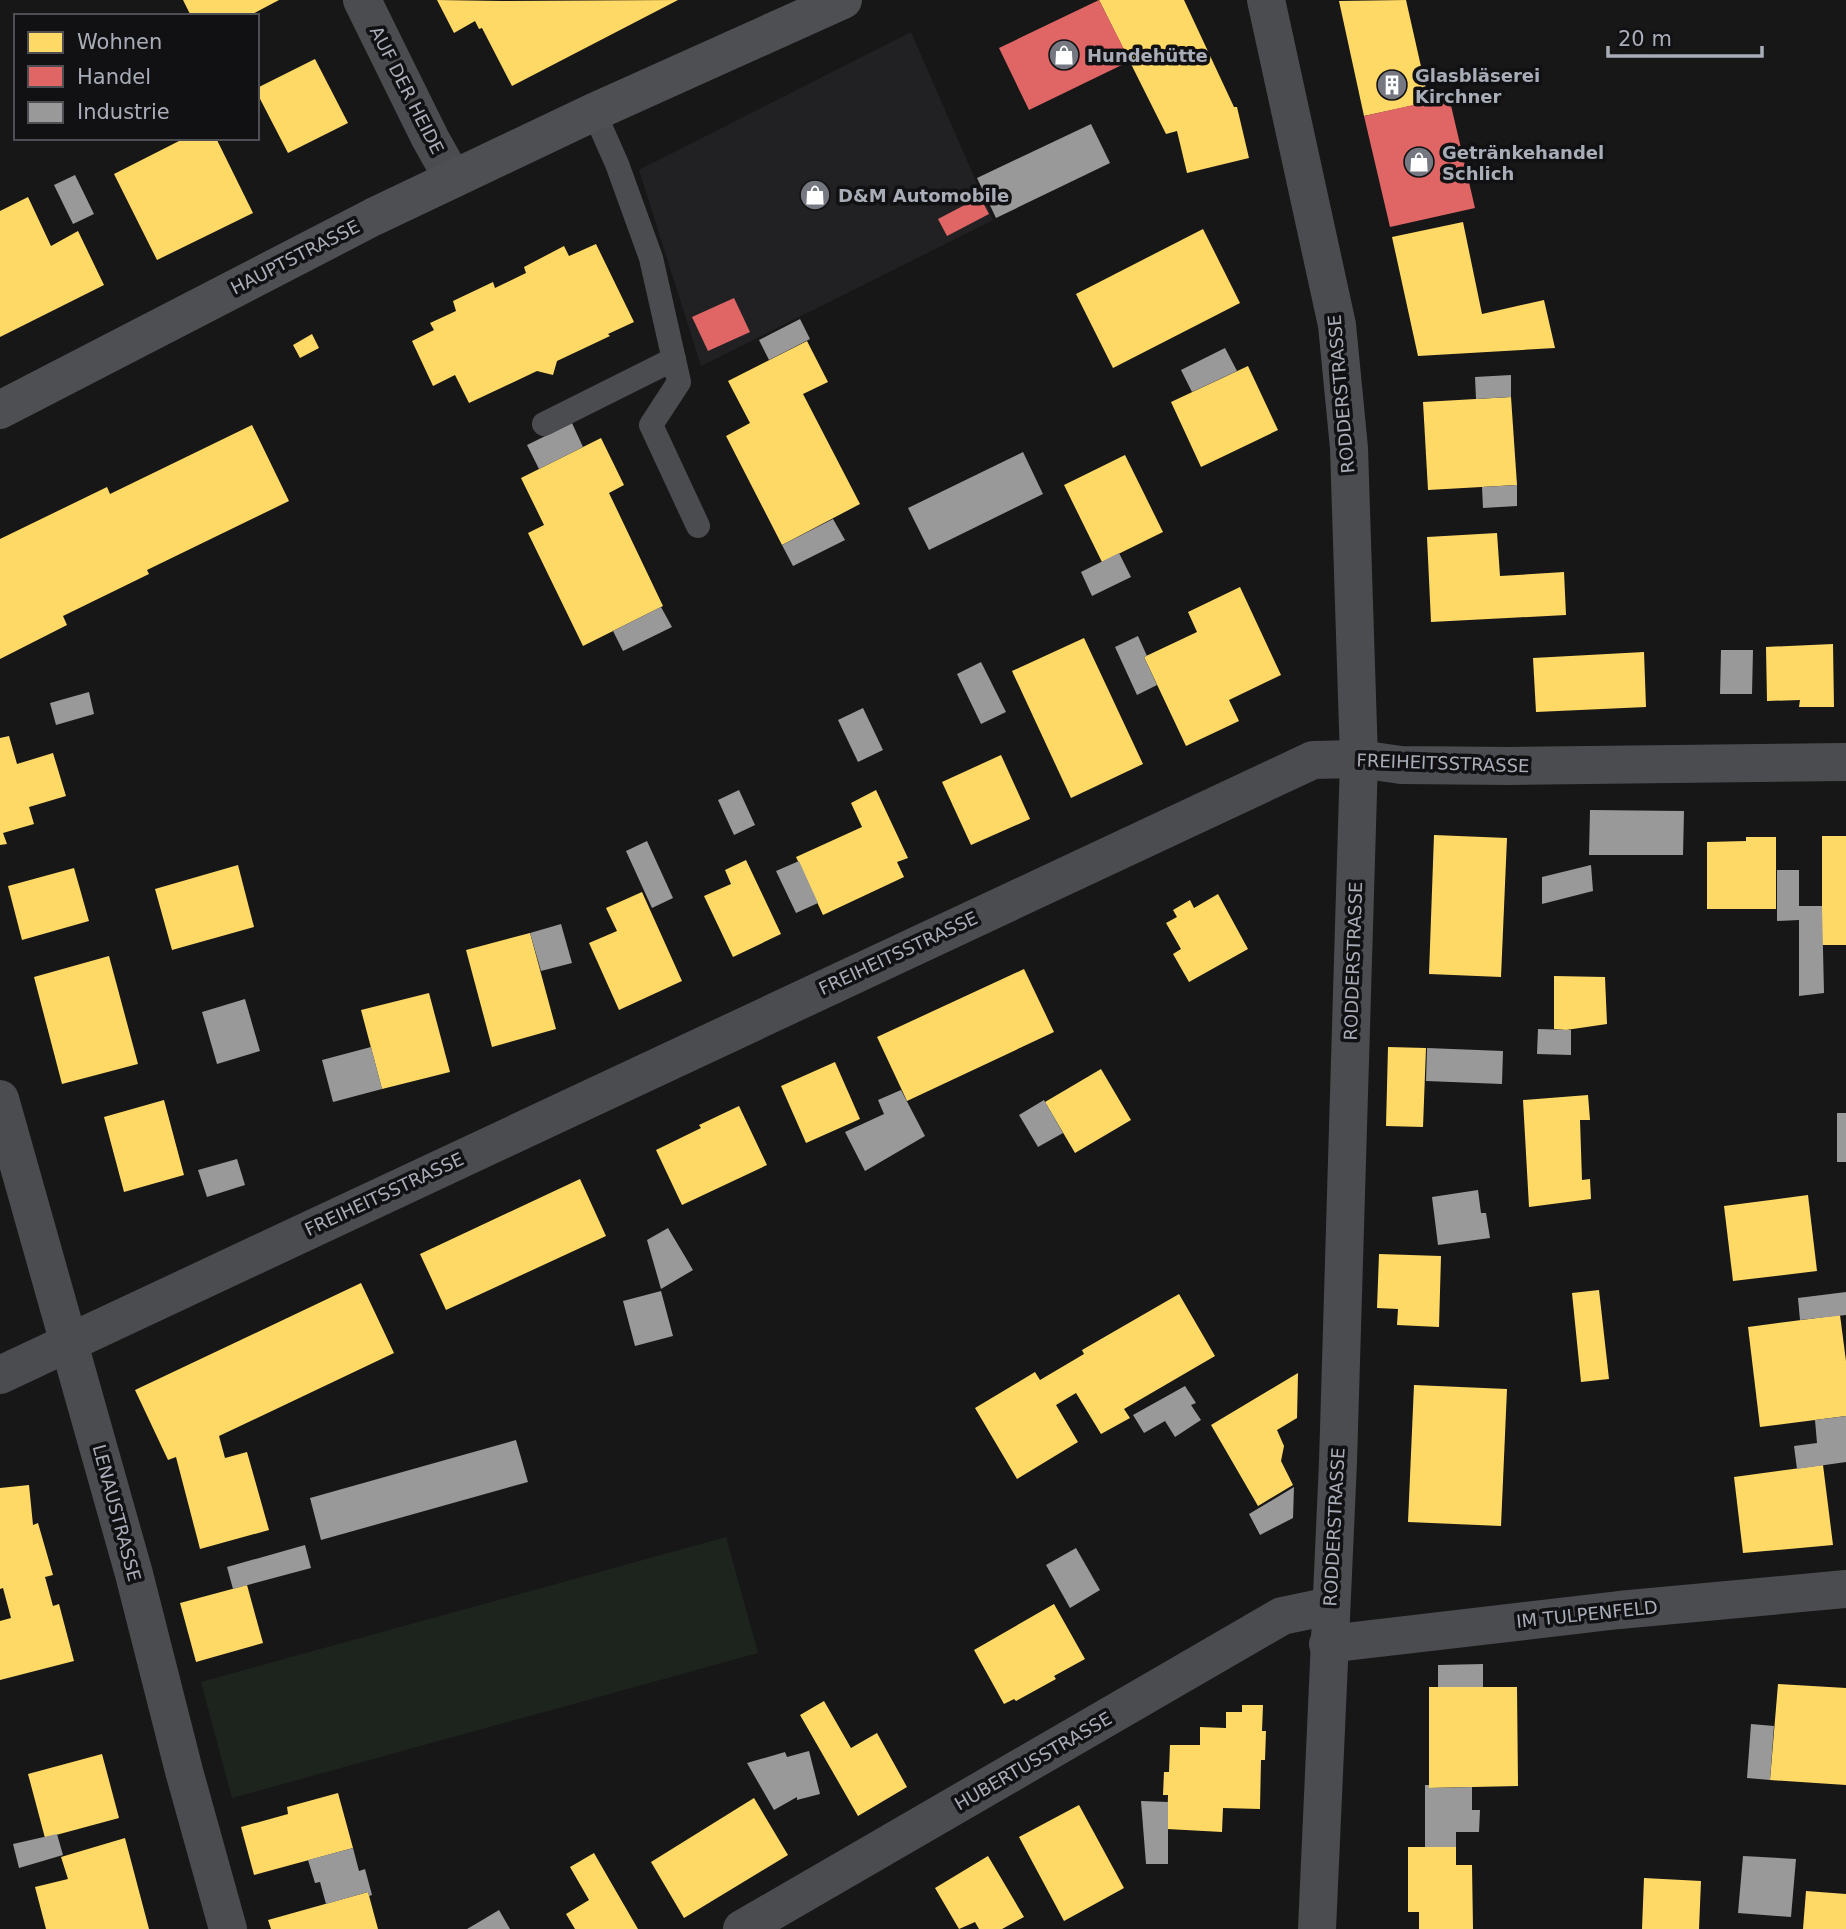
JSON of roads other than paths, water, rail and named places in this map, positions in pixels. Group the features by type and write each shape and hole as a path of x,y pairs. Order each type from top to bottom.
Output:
{"main road":[{"name":"HAUPTSTRASSE","path":"0,410 360,223 594,112 843,0"}],"street":[{"name":"AUF DER HEIDE","path":"362,0 453,179"},
{"name":"RODDERSTRASSE","path":"1266,0 1337,325 1349,448 1359,759 1338,1462 1317,1929"},
{"name":"FREIHEITSSTRASSE","path":"0,1375 584,1099 1313,760 1359,759 1401,765 1509,766 1846,762"},
{"name":"LENAUSTRASSE","path":"0,1099 70,1342 228,1929"},
{"name":"IM TULPENFELD","path":"1328,1644 1619,1609 1846,1590"},
{"name":"HUBERTUSSTRASSE","path":"742,1929 1282,1616 1330,1606"}],"lane":[{"path":"594,112 617,164 651,258 679,382 652,425 698,526"},
{"path":"544,424 674,359"}],"place":[{"name":"Hundehütte","path":"1064,55"},
{"name":"Glasbläserei Kirchner","path":"1392,85"},
{"name":"Getränkehandel Schlich","path":"1419,162"},
{"name":"D&M Automobile","path":"815,195"}]}
